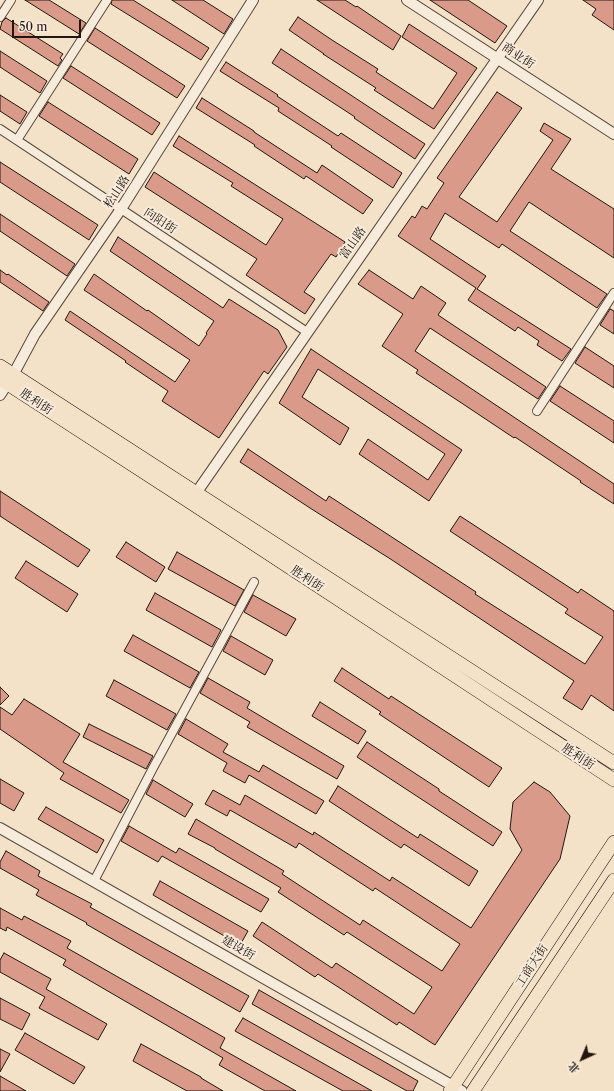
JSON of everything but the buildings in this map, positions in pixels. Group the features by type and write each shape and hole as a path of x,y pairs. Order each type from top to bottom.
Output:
{"main road":[{"name":"胜利街","path":"0,366 7,379 614,762"},
{"name":"胜利街","path":"192,497 614,780"},
{"name":"工商大街","path":"456,1089 614,842"},
{"name":"工商大街","path":"473,1091 614,880"}],"street":[{"path":"0,17 11,0"},
{"path":"17,140 107,0"},
{"name":"松山路","path":"0,395 7,379 34,334 121,209 253,0"},
{"name":"商业街","path":"407,0 614,134"},
{"name":"富山路","path":"192,497 538,0"},
{"name":"向阳街","path":"0,130 307,332"},
{"path":"537,411 614,293"},
{"path":"94,881 153,768 254,582"},
{"name":"建设街","path":"0,828 456,1089"}]}
